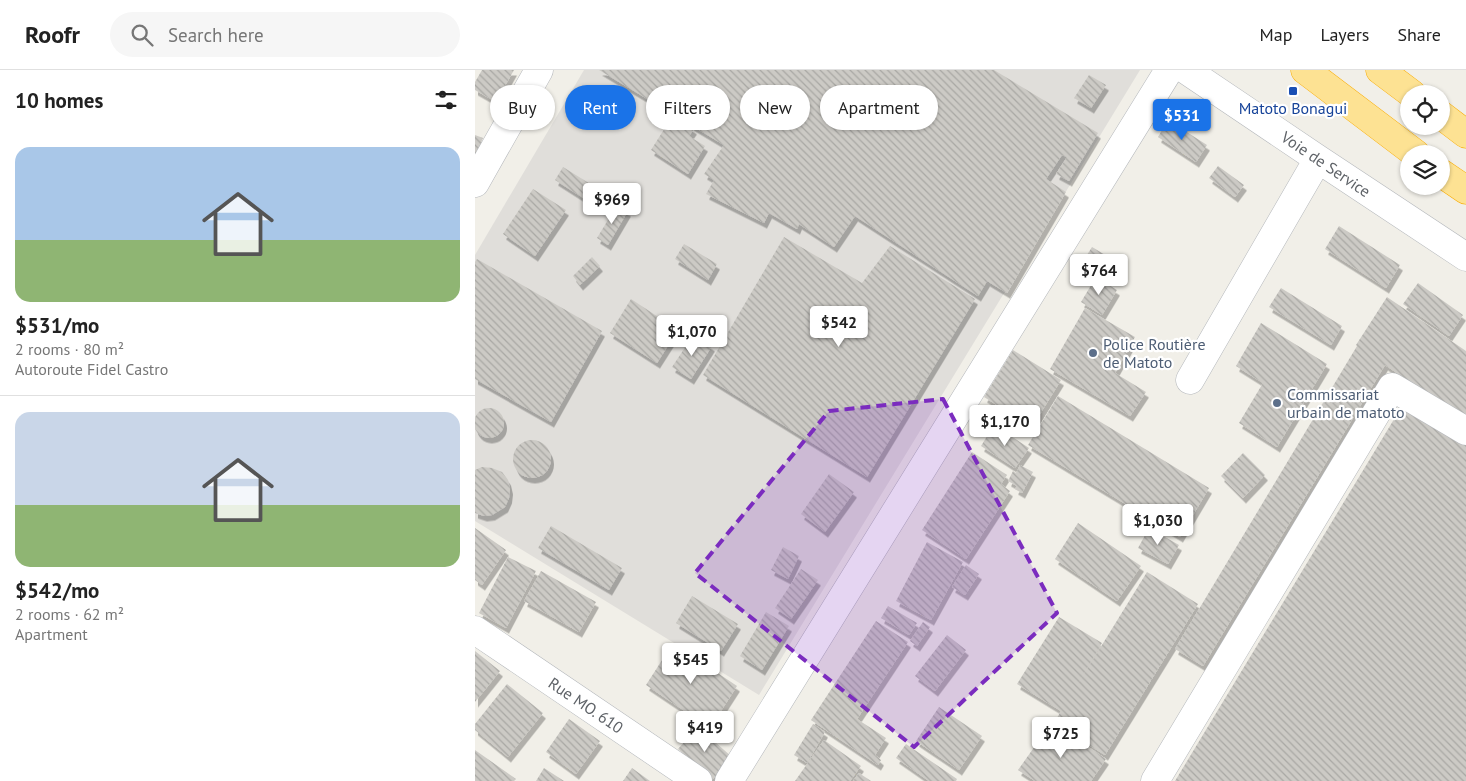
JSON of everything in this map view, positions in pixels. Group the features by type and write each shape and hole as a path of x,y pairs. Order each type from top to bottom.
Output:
{"highway":[{"path":"1305,70 1404,145"},
{"path":"1380,70 1400,85"},
{"path":"1450,122 1466,134"},
{"path":"1450,178 1466,190"}],"street":[{"path":"475,183 539,70"},
{"path":"729,781 1169,70"},
{"name":"Voie de Service","path":"1186,70 1466,257"},
{"path":"1190,380 1318,159"},
{"path":"1155,781 1392,386 1466,431"},
{"name":"Rue MO. 610","path":"475,630 698,781"}],"highlighted area":[{"path":"943,399 1057,613 914,747 695,573 829,411"}],"shaded area":[{"path":"584,70 1140,70 759,695 475,521 475,255 549,130 555,130 555,119 565,102 565,130 636,130 636,85 575,85"}],"building":[{"path":"482,70 514,70 506,85 490,85 490,99 475,90 475,82"},
{"path":"599,70 994,70 1098,133 1069,181 1056,174 1067,157 1062,155 1046,179 1066,192 1007,293 987,281 978,296 855,216 834,247 799,224 797,229 769,213 764,223 706,194 714,180 704,174 724,145 699,130 730,130 730,85 646,85 646,98 636,92 636,85 624,85"},
{"path":"1089,75 1106,85 1091,108 1074,98"},
{"path":"1168,120 1207,145 1196,162 1158,137"},
{"path":"664,130 693,130 689,136 705,146 688,174 651,150"},
{"path":"475,135 483,138 475,156"},
{"path":"1218,166 1244,185 1235,197 1209,178"},
{"path":"563,167 608,195 599,208 555,180"},
{"path":"533,189 566,210 535,256 503,234"},
{"path":"617,205 628,211 608,245 597,238"},
{"path":"1339,226 1400,265 1386,288 1325,249"},
{"path":"784,237 862,283 890,246 975,299 867,477 703,375"},
{"path":"684,244 717,264 708,280 675,259"},
{"path":"1092,247 1117,262 1105,281 1080,266"},
{"path":"592,257 600,266 580,285 573,276"},
{"path":"477,259 602,331 551,422 475,379 475,262"},
{"path":"1096,277 1117,290 1102,315 1081,302"},
{"path":"1418,283 1463,315 1449,336 1403,304"},
{"path":"1281,288 1342,326 1331,345 1269,307"},
{"path":"1387,297 1466,351 1466,419 1385,365 1203,666 1175,649 1356,345"},
{"path":"631,299 678,330 657,363 610,333"},
{"name":"Police Routière de Matoto","path":"1085,308 1135,337 1115,373 1146,392 1130,416 1050,369"},
{"name":"Commissariat urbain de matoto","path":"1261,323 1327,364 1277,447 1239,423 1263,383 1236,366"},
{"path":"694,334 712,346 691,379 672,367"},
{"path":"1013,350 1061,380 1032,427 984,397"},
{"path":"1058,396 1209,488 1180,537 1028,445"},
{"path":"1402,406 1466,445 1466,781 1175,781"},
{"path":"489,408 495,410 502,417 504,423 502,429 495,436 489,438 483,436 476,429 476,417 483,410"},
{"path":"994,425 1029,448 1015,468 981,446"},
{"path":"532,440 545,446 551,459 545,472 532,478 519,472 513,459 519,446"},
{"path":"972,452 1007,475 1001,484 1010,491 966,559 922,530"},
{"path":"1243,453 1265,475 1243,498 1221,476"},
{"path":"1020,465 1033,472 1022,493 1015,489 1017,486 1008,481 1013,471 1016,473"},
{"path":"482,467 502,472 508,480 510,489 505,507 492,515 484,516 475,513 475,470"},
{"path":"829,474 854,492 825,532 801,514"},
{"path":"1078,523 1141,566 1117,601 1055,559"},
{"path":"551,526 622,568 609,590 538,548"},
{"path":"475,528 506,550 482,585 475,580"},
{"path":"1149,528 1179,545 1168,564 1138,548"},
{"path":"927,542 963,562 931,620 896,601"},
{"path":"783,547 799,556 788,579 771,570"},
{"path":"508,557 536,571 506,628 479,613"},
{"path":"966,565 979,574 965,595 952,587"},
{"path":"801,569 818,580 791,619 775,608"},
{"path":"541,571 596,602 579,632 524,601"},
{"path":"1147,572 1198,604 1105,755 1054,723 1061,711 1017,684 1059,617 1102,643 1076,687"},
{"path":"692,596 738,624 721,651 676,623"},
{"path":"888,606 917,623 909,635 881,618"},
{"path":"766,612 789,626 762,670 740,656"},
{"path":"876,621 908,642 857,719 886,738 875,755 881,760 878,765 811,720"},
{"path":"923,622 930,627 917,646 910,641"},
{"path":"947,635 966,650 935,691 915,676"},
{"path":"673,643 737,686 710,728 646,685"},
{"path":"475,651 500,671 475,702"},
{"path":"507,684 543,713 508,757 475,730 475,724"},
{"path":"939,707 982,736 959,770 916,741"},
{"path":"569,719 600,741 576,774 546,752"},
{"path":"1052,722 1106,759 1091,781 1035,781 1018,770"},
{"path":"813,724 825,732 807,763 794,755"},
{"path":"698,727 732,757 712,780 678,749"},
{"path":"824,740 861,766 850,781 795,781"},
{"path":"906,744 957,779 956,781 929,781 896,758"},
{"path":"475,750 516,779 514,781 475,781"},
{"path":"544,768 564,781 536,781"},
{"path":"632,768 650,781 623,781"},
{"path":"859,773 871,781 853,781"}],"place":[{"name":"Matoto Bonagui","path":"1293,91"},
{"name":"Police Routière de Matoto","path":"1093,353"},
{"name":"Commissariat urbain de matoto","path":"1277,403"}]}
